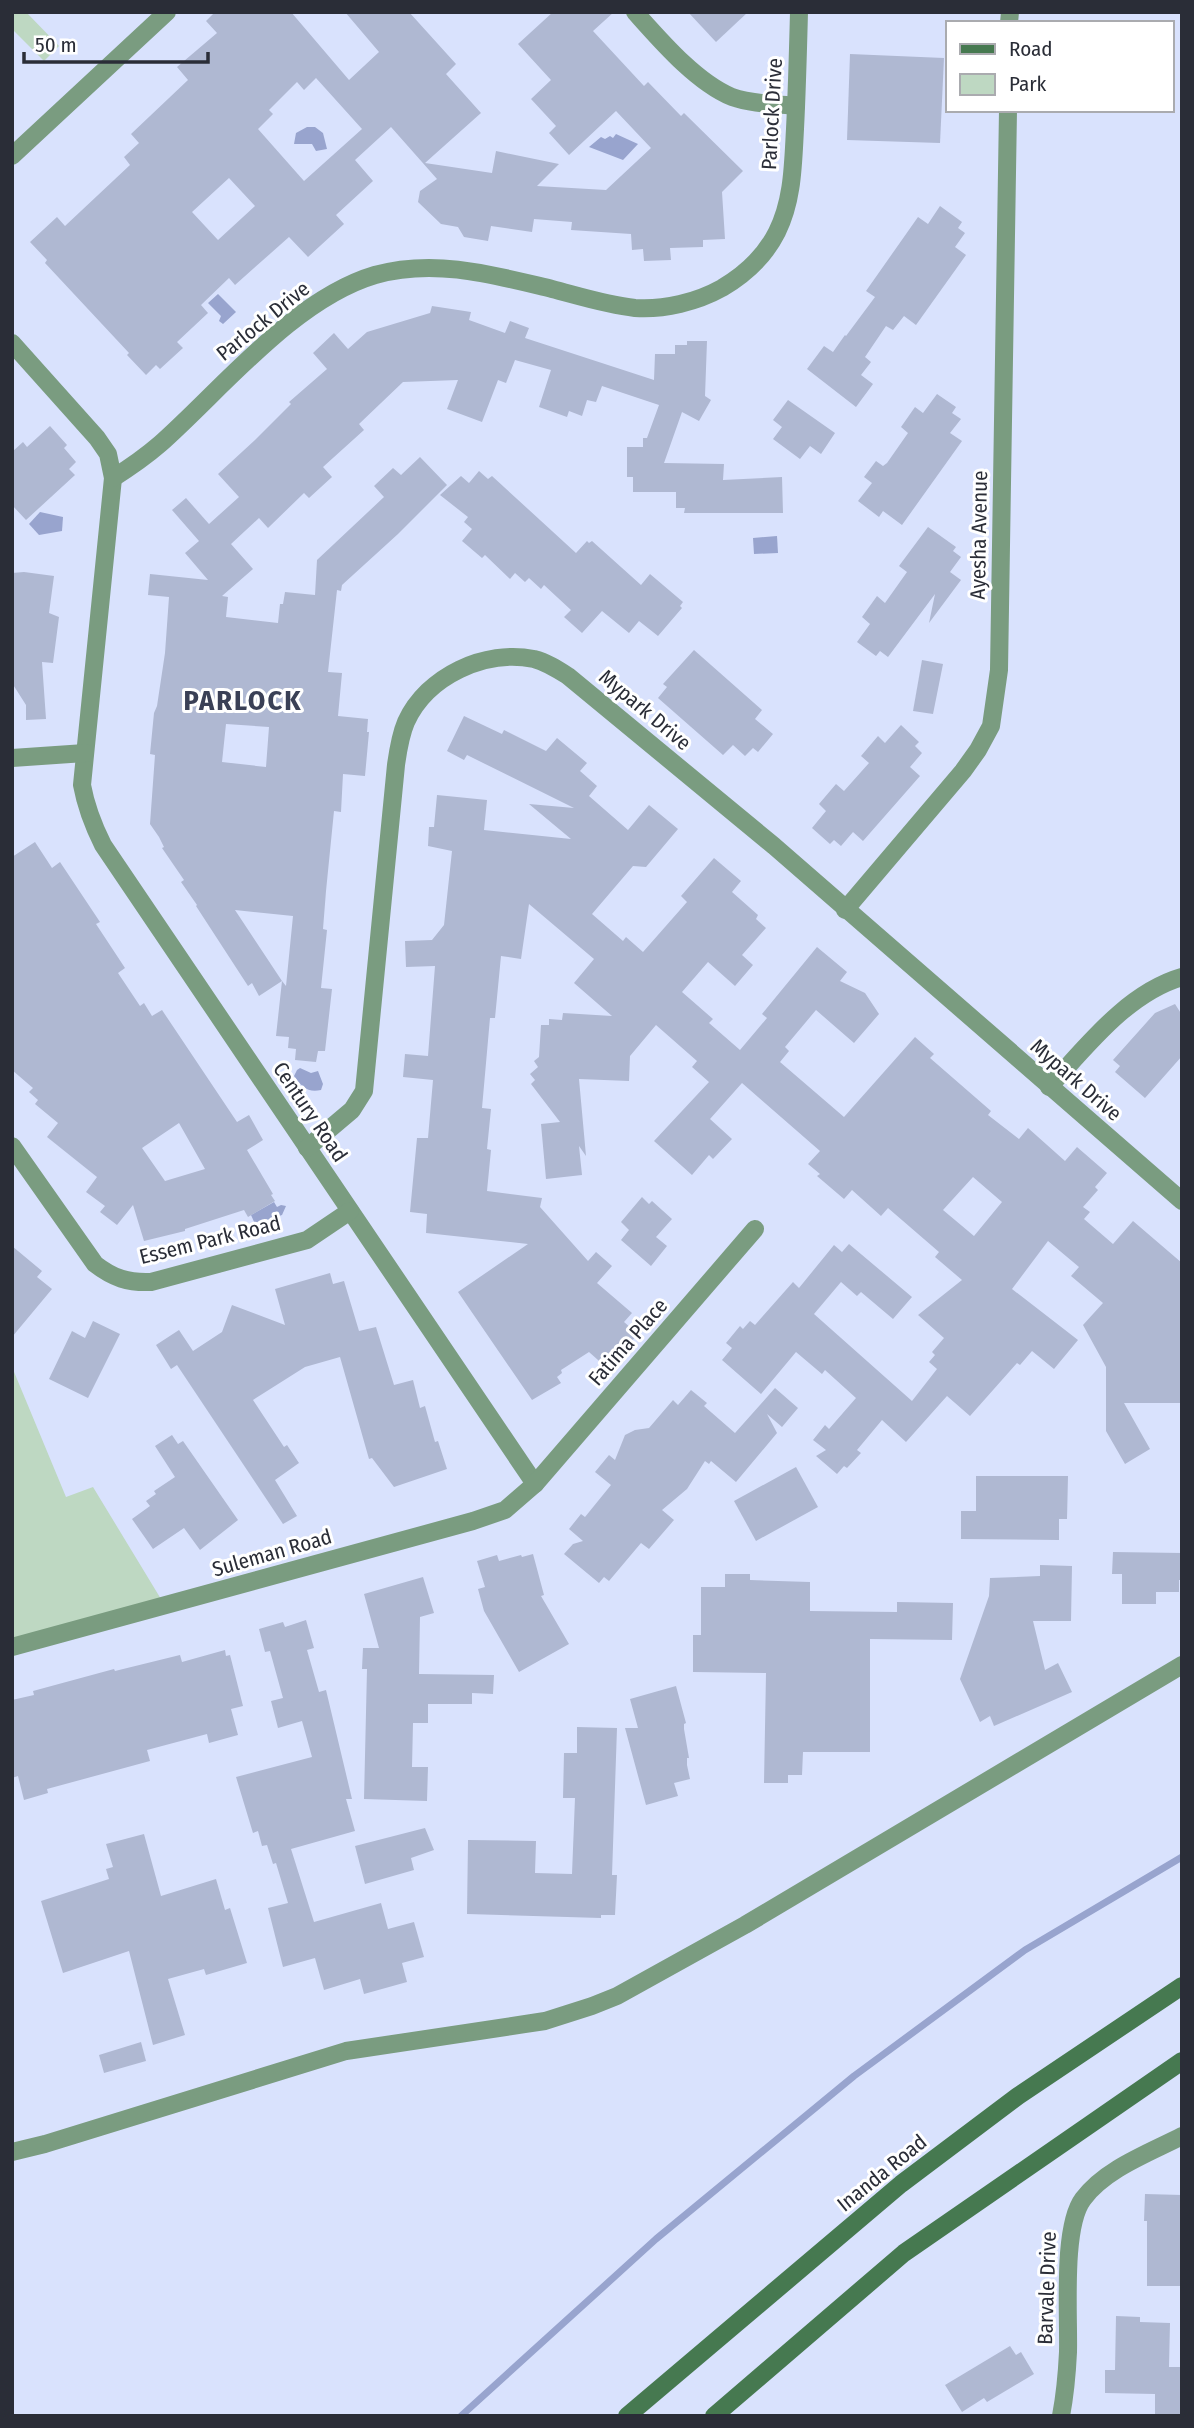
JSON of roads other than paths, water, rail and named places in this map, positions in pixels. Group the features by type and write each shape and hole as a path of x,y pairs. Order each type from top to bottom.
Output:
{"main road":[{"name":"Inanda Road","path":"627,2416 901,2184 1018,2096 1182,1986"},
{"path":"714,2416 904,2253 1182,2061"}],"street":[{"path":"12,156 167,12"},
{"path":"635,12 685,63 713,86 749,102 796,106"},
{"name":"Parlock Drive","path":"113,478 159,445 264,346 301,315 344,287 375,275 438,267 487,273 635,308 689,301 732,282 765,251 785,212 790,189 796,106 799,12"},
{"name":"Ayesha Avenue","path":"845,910 978,750 991,726 996,702 1000,657 1008,112"},
{"path":"12,343 97,438 108,454 113,478 85,753 12,758"},
{"name":"Mypark Drive","path":"307,1148 352,1111 364,1091 399,746 406,722 418,702 432,687 460,669 491,659 517,657 541,661 559,670 774,846 1182,1201"},
{"name":"Century Road","path":"85,753 82,785 86,807 103,845 535,1484"},
{"path":"1049,1087 1105,1027 1132,1004 1182,977"},
{"name":"Essem Park Road","path":"12,1146 94,1265 115,1278 129,1281 151,1282 307,1240 350,1211"},
{"name":"Fatima Place","path":"535,1484 755,1229"},
{"name":"Suleman Road","path":"12,1647 492,1516 520,1499 535,1484"},
{"path":"12,2152 346,2051 545,2021 617,1996 756,1919 1182,1665"},
{"name":"Barvale Drive","path":"1061,2416 1068,2355 1070,2238 1076,2210 1090,2190 1115,2171 1182,2136"}],"water":[{"path":"307,127 315,127 323,133 327,149 316,151 312,144 294,144 296,133"},
{"path":"616,134 638,144 623,160 589,147 601,137 613,138"},
{"path":"218,294 236,312 223,324 219,321 221,316 208,303"},
{"path":"40,512 63,517 62,531 39,535 29,524"},
{"path":"777,536 778,553 754,554 753,538"},
{"path":"300,1068 311,1073 318,1071 323,1084 321,1090 309,1090 300,1083 294,1076"},
{"path":"274,1202 277,1207 286,1206 282,1215 255,1224 251,1215"}],"waterway":[{"path":"461,2416 656,2239 854,2076 1025,1950 1182,1857"}],"district":[{"name":"PARLOCK","path":"243,700"}]}
